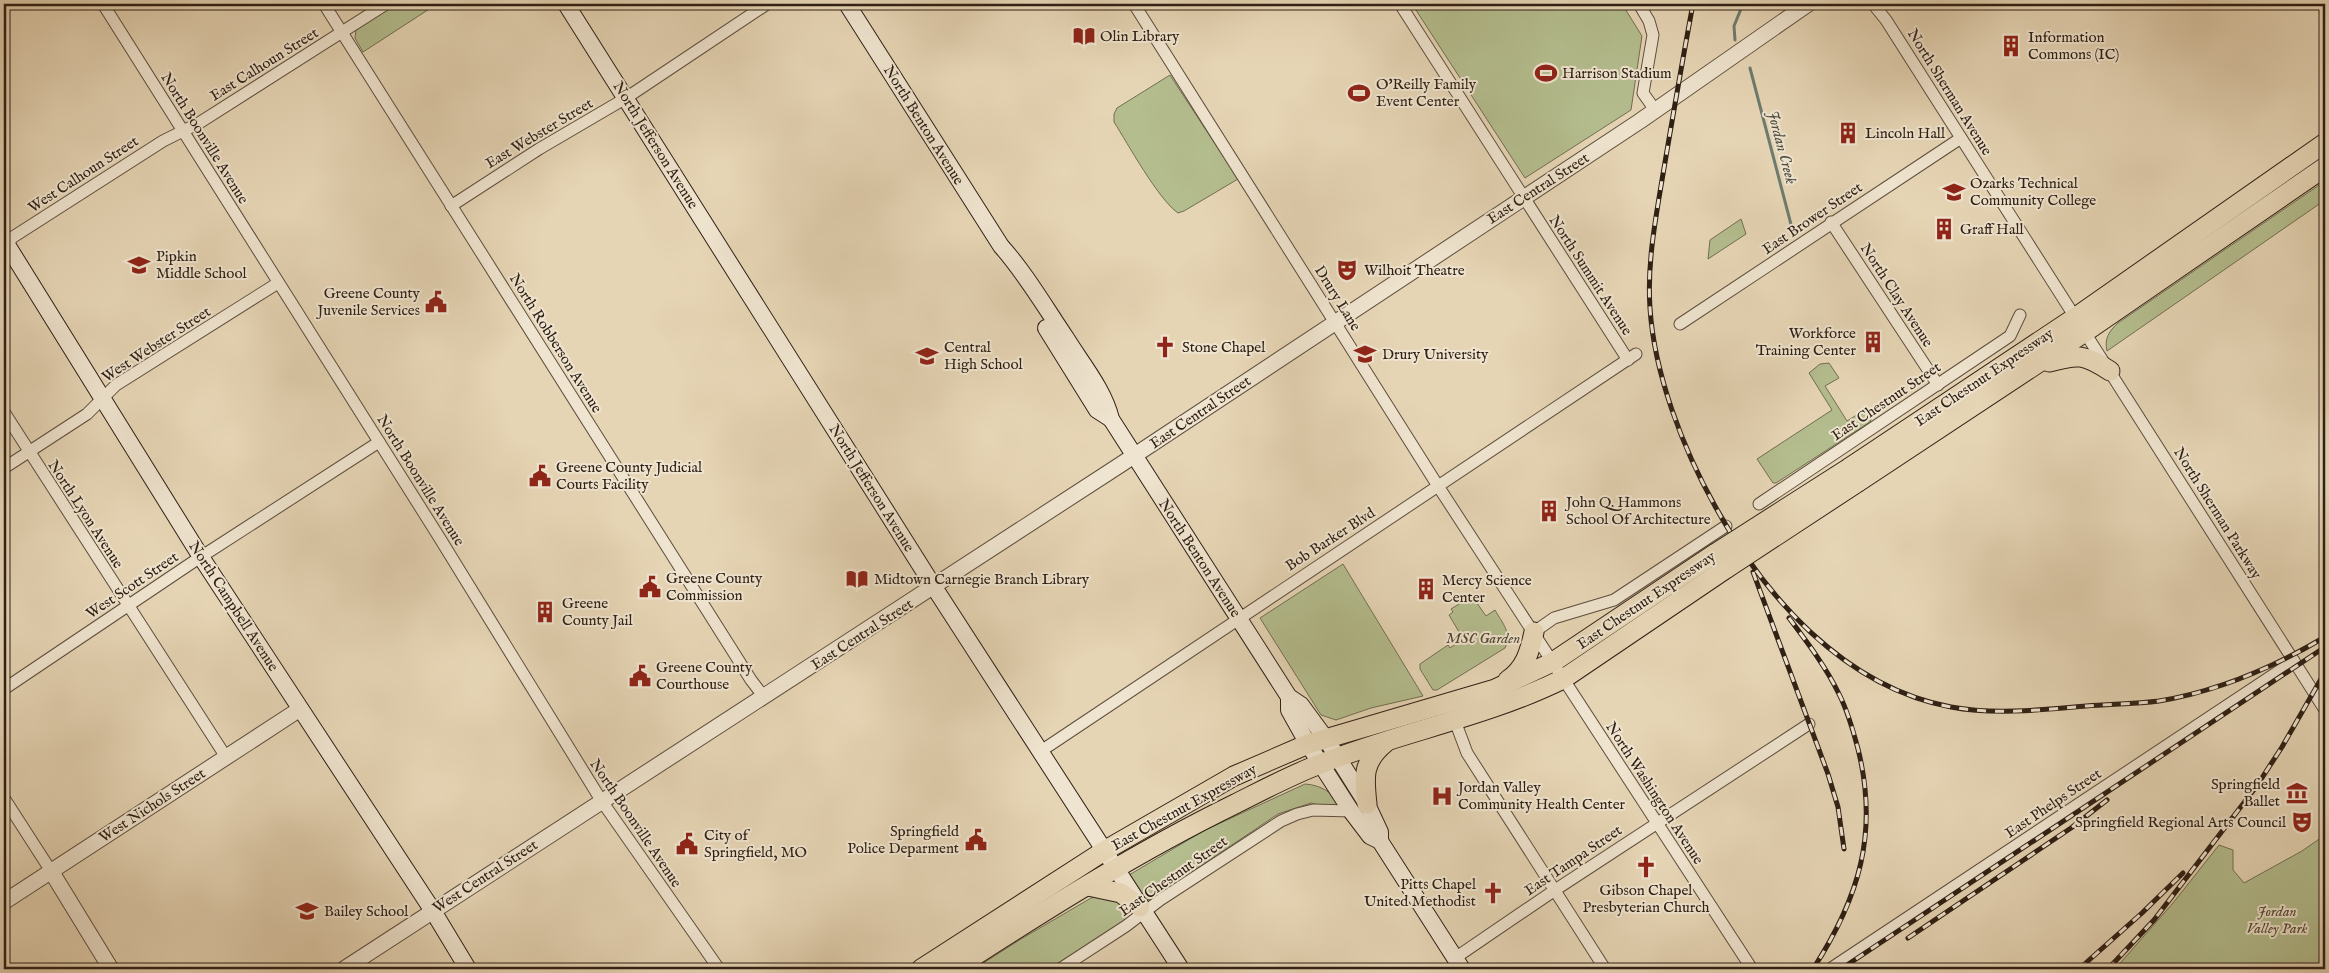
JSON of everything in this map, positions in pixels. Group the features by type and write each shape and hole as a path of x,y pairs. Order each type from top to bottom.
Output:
{"main road":[{"name":"North Jefferson Avenue","path":"566,4 934,587 1181,969"},
{"name":"North Benton Avenue","path":"847,4 1001,246 1017,264 1092,380 1107,404 1111,419 1289,697 1301,705 1326,739 1328,761"},
{"name":"East Chestnut Expressway","path":"1853,475 2036,365 2080,324 2325,143"},
{"name":"East Chestnut Expressway","path":"922,969 1104,851 1234,776 1308,744 1495,690 1553,662 1721,561 2080,324 2325,167"},
{"name":"North Campbell Avenue","path":"5,244 201,557 433,911 468,969"},
{"path":"2036,365 2074,355 2092,359 2110,371"},
{"name":"East Chestnut Expressway","path":"954,969 1116,868 1191,826 1328,761 1390,739 1455,722 1540,691 1563,679 1721,561"},
{"path":"1495,690 1516,675 1529,654 1534,632"},
{"name":"North Benton Avenue","path":"1289,697 1289,710 1308,744 1328,761 1359,808 1380,832 1380,840 1459,964"},
{"path":"1359,808 1366,767 1377,749 1390,739"},
{"path":"1088,886 1121,893 1142,910"}],"street":[{"name":"North Boonville Avenue","path":"103,4 379,442 601,800 719,969"},
{"name":"North Robberson Avenue","path":"324,4 751,680 764,697"},
{"name":"East Calhoun Street","path":"182,131 199,123 386,4"},
{"name":"East Webster Street","path":"451,206 539,148 626,98 767,4"},
{"name":"Drury Lane","path":"1134,4 1438,486 1534,632"},
{"name":"North Summit Avenue","path":"1400,4 1523,198 1632,357"},
{"path":"1639,4 1650,21 1653,35 1644,93 1655,110"},
{"name":"East Central Street","path":"601,800 764,697 1134,456 1655,110 1796,9 1808,4"},
{"name":"North Sherman Avenue","path":"1873,4 1886,20 2080,324"},
{"name":"North Sherman Avenue","path":"1881,4 1886,20"},
{"name":"West Calhoun Street","path":"5,244 163,140 182,131"},
{"name":"East Brower Street","path":"1680,324 1961,138"},
{"name":"North Clay Avenue","path":"1832,222 1938,384"},
{"name":"West Webster Street","path":"4,468 87,414 116,386 278,283"},
{"name":"East Chestnut Street","path":"1759,504 2010,336 2020,315"},
{"name":"North Sherman Parkway","path":"2080,324 2325,710"},
{"name":"Bob Barker Blvd","path":"1041,751 1239,617 1632,357"},
{"name":"North Lyon Avenue","path":"4,412 226,757"},
{"name":"West Scott Street","path":"4,689 128,605 379,442"},
{"path":"1534,632 1554,618 1614,600 1726,526"},
{"name":"North Washington Avenue","path":"1534,632 1656,824 1752,969"},
{"name":"East Phelps Street","path":"1830,969 2294,661"},
{"name":"West Nichols Street","path":"4,902 300,709"},
{"path":"1455,722 1467,753 1605,969"},
{"name":"East Tampa Street","path":"1459,964 1555,890 1809,724"},
{"path":"4,798 111,969"},
{"name":"West Central Street","path":"344,969 601,800"},
{"name":"East Chestnut Street","path":"1060,969 1142,910 1281,821 1305,812 1359,808"}],"green space":[{"path":"396,4 437,4 363,52 355,38 356,30"},
{"name":"Harrison Stadium","path":"1412,4 1622,4 1642,36 1631,110 1525,178"},
{"path":"1170,75 1238,179 1178,213 1153,184 1114,122 1114,114 1117,108"},
{"path":"2325,181 2325,200 2107,351 2106,343 2108,336 2118,323"},
{"path":"1741,219 1746,234 1708,259 1710,240"},
{"path":"1829,363 1839,378 1825,386 1847,421 1868,408 1873,415 1870,422 1776,483 1773,483 1757,459 1832,410 1809,373 1820,364"},
{"path":"1343,564 1423,696 1371,708 1336,720 1321,715 1260,618"},
{"name":"MSC Garden","path":"1472,596 1486,616 1495,610 1504,624 1508,638 1505,648 1437,690 1433,690 1420,669 1420,664 1448,645 1450,648 1456,644 1455,641 1462,637 1449,615 1453,612 1451,609"},
{"path":"1305,784 1320,787 1332,795 1339,803 1335,809 1311,803 1278,814 1150,900 1145,899 1129,875 1205,830"},
{"name":"Jordan Valley Park","path":"2325,835 2325,969 2115,969 2173,903 2219,845 2233,850 2233,870 2244,883 2302,851"},
{"path":"1107,895 1131,910 1132,917 1050,969 974,969 1091,898"}],"waterway":[{"name":"Jordan Creek","path":"1735,40 1734,26 1743,4"},
{"name":"Jordan Creek","path":"1750,68 1793,232"}],"railway":[{"path":"1693,4 1654,228 1649,292 1653,333 1657,358 1672,410 1703,484 1735,540 1783,604 1842,659 1876,680 1912,696 1951,707 1984,711 2035,710 2141,703 2181,697 2224,684 2266,668 2325,637"},
{"path":"1753,572 1828,774 1838,807 1844,849"},
{"path":"1789,618 1822,664 1845,708 1858,749 1864,780 1866,809 1865,837 1861,864 1853,890 1829,943 1813,969"},
{"path":"1841,969 2325,647"},
{"path":"2108,969 2154,920 2256,787 2282,747 2325,672"},
{"path":"1908,938 2071,828 2107,800"},
{"path":"2079,969 2142,913 2183,873"}],"place":[{"name":"Olin Library","path":"1084,36"},
{"name":"Information Commons (IC)","path":"2011,46"},
{"name":"Harrison Stadium","path":"1546,73"},
{"name":"O'Reilly Family Event Center","path":"1359,93"},
{"name":"Lincoln Hall","path":"1848,133"},
{"name":"Ozarks Technical Community College","path":"1954,192"},
{"name":"Graff Hall","path":"1944,229"},
{"name":"Pipkin Middle School","path":"139,265"},
{"name":"Wilhoit Theatre","path":"1347,270"},
{"name":"Greene County Juvenile Services","path":"436,302"},
{"name":"Workforce Training Center","path":"1873,342"},
{"name":"Stone Chapel","path":"1165,347"},
{"name":"Drury University","path":"1365,354"},
{"name":"Central High School","path":"927,356"},
{"name":"Greene County Judicial Courts Facility","path":"540,476"},
{"name":"John Q. Hammons School Of Architecture","path":"1549,511"},
{"name":"Midtown Carnegie Branch Library","path":"857,579"},
{"name":"Greene County Commission","path":"650,587"},
{"name":"Mercy Science Center","path":"1426,589"},
{"name":"Greene County Jail","path":"545,612"},
{"name":"Greene County Courthouse","path":"640,676"},
{"name":"Springfield Ballet","path":"2297,793"},
{"name":"Jordan Valley Community Health Center","path":"1442,796"},
{"name":"Springfield Regional Arts Council","path":"2302,822"},
{"name":"Springfield Police Deparment","path":"976,840"},
{"name":"City of Springfield, MO","path":"687,844"},
{"name":"Gibson Chapel Presbyterian Church","path":"1646,867"},
{"name":"Pitts Chapel United Methodist","path":"1493,893"},
{"name":"Bailey School","path":"307,911"}]}
